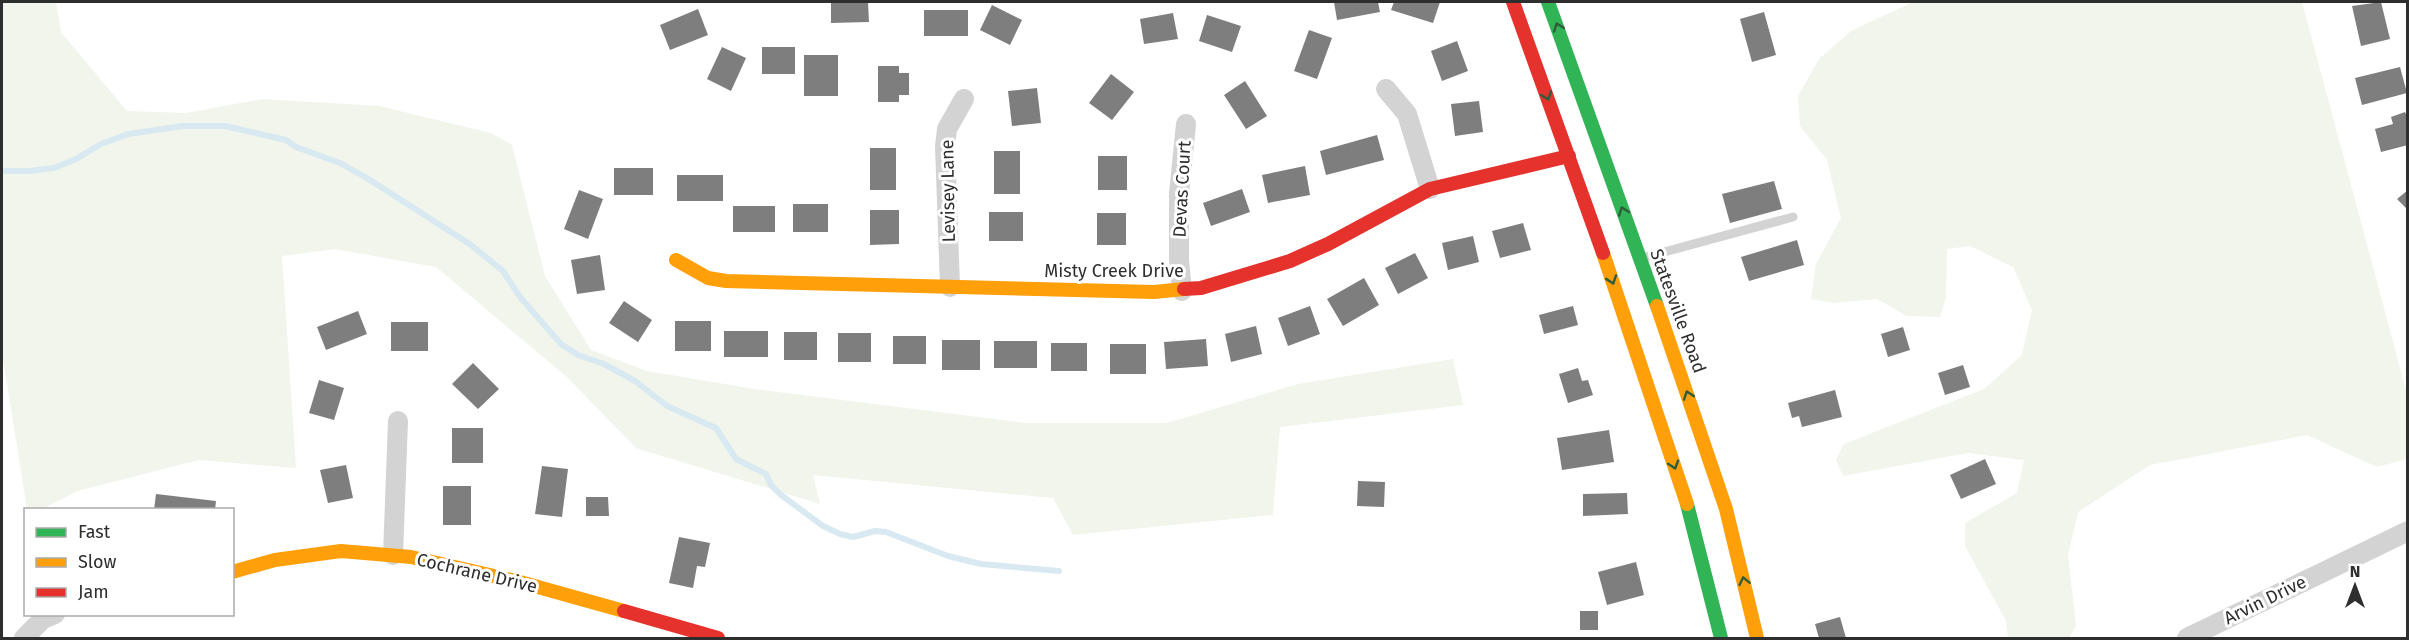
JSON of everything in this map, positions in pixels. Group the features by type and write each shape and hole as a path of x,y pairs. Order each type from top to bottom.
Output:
{"street":[{"path":"1513,2 1569,156 1689,509 1721,639"},
{"name":"Statesville Road","path":"1548,2 1640,258 1726,509 1757,639"},
{"path":"1386,89 1407,114 1430,189"},
{"name":"Levisey Lane","path":"950,287 945,146 947,129 964,99"},
{"name":"Devas Court","path":"1182,291 1179,260 1179,194 1186,124"},
{"name":"Misty Creek Drive","path":"676,260 708,279 726,281 1182,291 1238,279 1290,261 1430,189 1569,156"},
{"path":"393,555 398,421"},
{"name":"Arvin Drive","path":"2187,639 2408,531"},
{"name":"Cochrane Drive","path":"234,572 312,554 341,551 393,555 466,568 510,579 687,635 718,639"},
{"path":"24,639 43,619 52,616"}],"lane":[{"path":"1640,258 1793,217"}],"shaded area":[{"path":"2,2 56,2 61,32 127,111 186,113 263,99 379,106 491,133 512,145 545,276 591,350 647,371 754,389 1025,423 1167,423 1298,384 1453,359 1463,405 1280,427 1273,515 1073,535 1053,498 813,475 820,504 636,448 567,377 436,267 335,249 282,256 296,468 199,460 77,491 44,508 27,508 2,352"},
{"path":"1913,2 2302,2 2407,394 2407,459 2377,467 2307,435 2150,465 2078,512 2068,555 2076,626 2069,638 2008,638 2006,621 1965,546 1965,523 2017,493 2024,460 1968,453 1843,476 1836,460 1844,444 1984,389 2022,355 2032,310 2013,267 1970,246 1947,249 1946,298 1940,317 1907,316 1877,299 1833,303 1811,299 1816,264 1841,218 1827,160 1800,126 1798,96 1819,59 1851,31"}],"building":[{"path":"831,2 868,2 869,22 831,23"},
{"path":"1334,2 1378,2 1380,12 1337,20"},
{"path":"1394,2 1440,2 1433,23 1391,10"},
{"path":"2381,2 2390,39 2361,46 2352,6"},
{"path":"992,5 1022,20 1010,45 980,30"},
{"path":"698,9 708,35 670,50 660,25"},
{"path":"924,10 968,10 968,36 924,36"},
{"path":"1764,12 1776,55 1752,62 1740,19"},
{"path":"1173,13 1178,39 1144,44 1140,19"},
{"path":"1207,15 1241,26 1232,52 1199,41"},
{"path":"1309,30 1332,38 1317,79 1294,71"},
{"path":"1457,41 1468,71 1442,81 1431,51"},
{"path":"722,47 746,58 731,91 707,79"},
{"path":"762,47 795,47 795,74 762,74"},
{"path":"804,55 838,55 838,96 804,96"},
{"path":"878,66 899,66 899,73 909,73 909,95 899,95 899,102 878,102"},
{"path":"2400,67 2407,93 2362,105 2355,78"},
{"path":"1111,74 1134,92 1112,120 1089,103"},
{"path":"1245,81 1267,116 1246,129 1224,95"},
{"path":"1037,88 1041,123 1012,126 1008,91"},
{"path":"1479,101 1483,132 1455,136 1451,104"},
{"path":"2405,112 2408,119 2408,145 2381,152 2375,129 2393,124 2391,117"},
{"path":"1377,135 1384,160 1326,175 1320,151"},
{"path":"870,148 896,148 896,190 870,190"},
{"path":"994,151 1020,151 1020,194 994,194"},
{"path":"1098,156 1127,156 1127,190 1098,190"},
{"path":"1305,166 1310,195 1268,203 1262,175"},
{"path":"614,168 653,168 653,195 614,195"},
{"path":"677,175 723,175 723,201 677,201"},
{"path":"1774,181 1782,209 1730,223 1722,194"},
{"path":"1242,189 1250,212 1211,226 1203,203"},
{"path":"579,190 603,199 588,239 564,229"},
{"path":"2408,190 2408,210 2397,199"},
{"path":"793,204 828,204 828,232 793,232"},
{"path":"733,206 775,206 775,232 733,232"},
{"path":"870,210 899,210 899,244 870,245"},
{"path":"989,212 1023,212 1023,241 989,241"},
{"path":"1097,213 1126,213 1126,245 1097,245"},
{"path":"1523,223 1531,250 1500,258 1492,231"},
{"path":"1473,236 1479,262 1448,270 1442,243"},
{"path":"1797,240 1804,265 1749,281 1741,257"},
{"path":"1415,253 1428,278 1398,294 1385,268"},
{"path":"600,255 605,290 577,294 571,260"},
{"path":"1364,278 1379,305 1343,326 1327,299"},
{"path":"624,301 652,320 638,342 609,323"},
{"path":"1310,306 1320,334 1288,346 1278,318"},
{"path":"1573,306 1578,325 1544,334 1539,315"},
{"path":"358,311 367,334 326,350 317,327"},
{"path":"675,321 711,321 711,351 675,351"},
{"path":"391,322 428,322 428,351 391,351"},
{"path":"1256,326 1262,354 1231,362 1225,334"},
{"path":"1903,327 1910,350 1888,357 1881,334"},
{"path":"724,331 768,331 768,357 724,357"},
{"path":"784,332 817,332 817,360 784,360"},
{"path":"838,333 871,333 871,362 838,362"},
{"path":"893,336 926,336 926,364 893,364"},
{"path":"1206,339 1208,366 1166,369 1164,342"},
{"path":"942,340 980,340 980,370 942,370"},
{"path":"994,341 1037,341 1037,368 994,368"},
{"path":"1051,343 1087,343 1087,371 1051,371"},
{"path":"1110,344 1146,344 1146,374 1110,374"},
{"path":"473,363 499,389 478,409 452,384"},
{"path":"1963,365 1970,387 1945,395 1938,373"},
{"path":"1578,368 1582,381 1588,380 1593,395 1568,403 1559,374"},
{"path":"319,380 344,388 334,420 309,413"},
{"path":"1835,390 1842,417 1802,427 1799,416 1792,418 1788,403"},
{"path":"452,428 483,428 483,463 452,463"},
{"path":"1609,430 1614,462 1562,470 1557,438"},
{"path":"1985,459 1996,484 1961,499 1950,475"},
{"path":"346,465 353,498 328,503 320,470"},
{"path":"542,466 568,469 562,517 535,514"},
{"path":"1358,481 1385,482 1384,507 1357,506"},
{"path":"443,486 471,486 471,525 443,525"},
{"path":"1627,493 1628,514 1583,516 1583,494"},
{"path":"156,494 216,501 215,508 154,508"},
{"path":"586,497 608,497 609,516 586,516"},
{"path":"679,537 710,543 705,567 697,566 693,588 669,583"},
{"path":"1636,562 1644,595 1607,605 1598,572"},
{"path":"1580,611 1598,611 1598,630 1580,630"},
{"path":"1840,617 1846,638 1819,638 1815,624"}],"waterway":[{"path":"2,171 54,168 76,159 101,144 128,134 183,126 225,126 286,140 296,147 340,163 367,178 471,245 503,271 520,297 561,344 578,355 604,364 635,381 667,406 716,428 736,459 766,474 771,485 781,495 823,526 853,537 875,531 886,532 948,556 981,564 1059,571"}],"traffic: fast":[{"path":"1548,2 1657,306"},
{"path":"1687,504 1721,638"}],"traffic: slow":[{"path":"1603,253 1687,504"},
{"path":"676,260 708,278 726,281 1154,292 1184,289"},
{"path":"1657,306 1726,509 1757,638"},
{"path":"234,571 275,560 341,551 411,557 520,582 624,611"}],"traffic: jam":[{"path":"1513,2 1603,253"},
{"path":"1184,289 1201,288 1290,261 1328,244 1430,189 1569,156"},
{"path":"624,611 718,638"}]}
